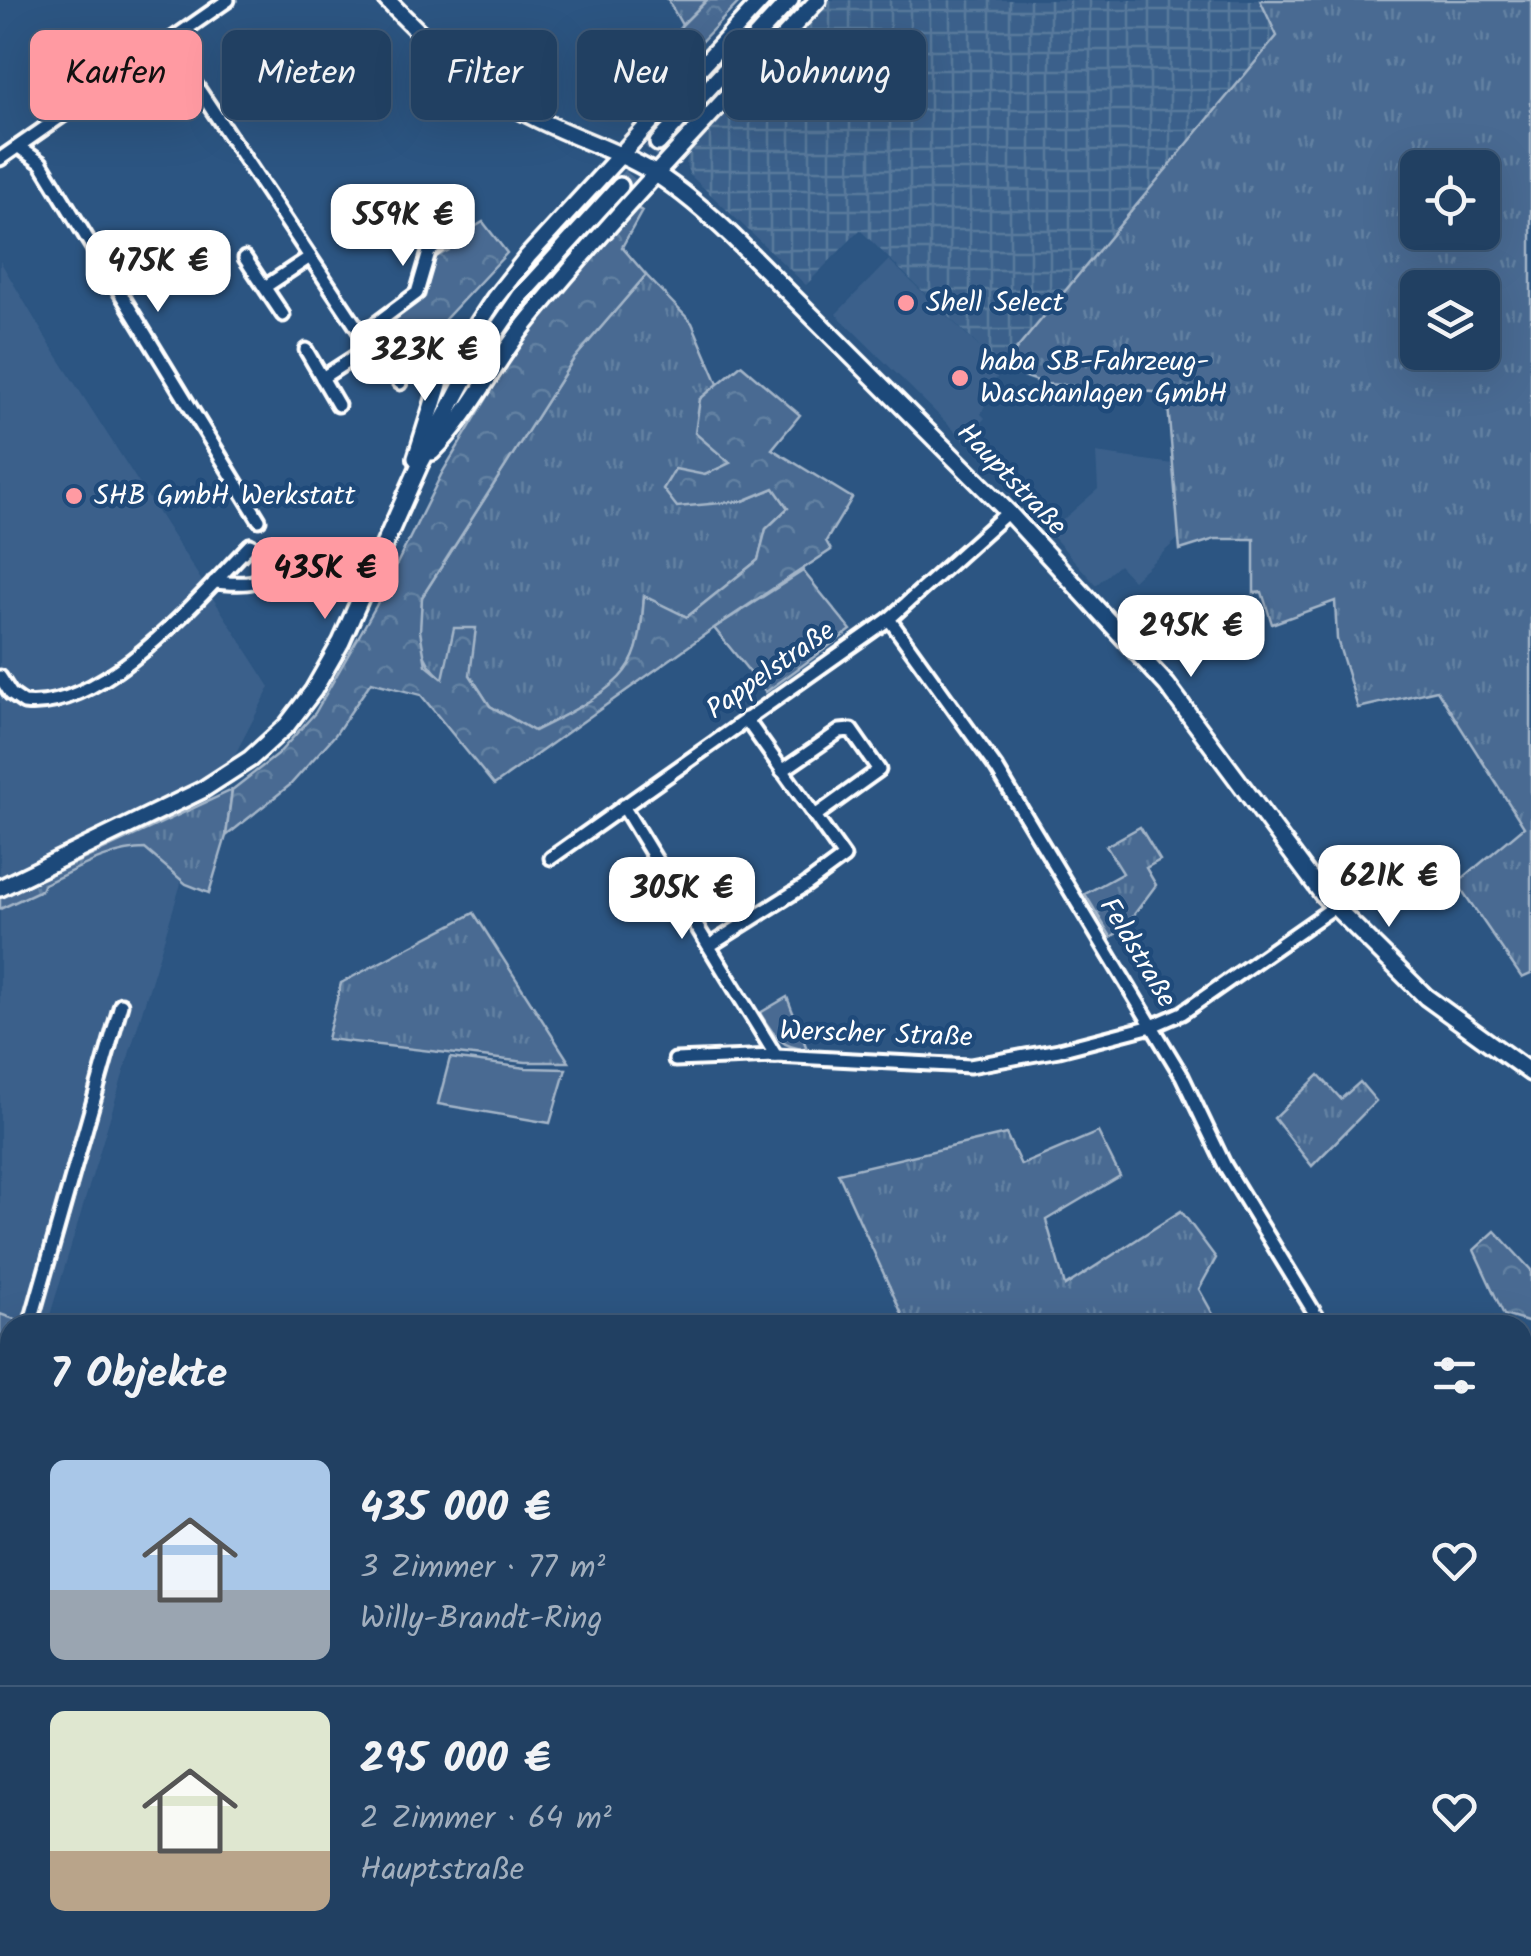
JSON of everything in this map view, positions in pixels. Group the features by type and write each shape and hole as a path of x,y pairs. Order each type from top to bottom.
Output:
{"main road":[{"name":"Hauptstraße","path":"387,0 445,59 483,88 519,110 655,174 693,200 721,226 1008,512 1167,686 1334,907 1426,997 1531,1073"},
{"path":"410,487 431,402 459,349 528,256 762,0"},
{"path":"658,143 790,0"},
{"path":"420,464 453,431 528,320 655,174 818,0"},
{"path":"0,888 202,790 268,744 313,691 341,642 420,464 457,392 504,318 552,258 620,186"}],"street":[{"path":"185,30 228,0"},
{"path":"202,93 370,346 400,384"},
{"path":"0,159 57,120"},
{"path":"19,147 41,163 259,520"},
{"path":"362,334 418,294 429,252 459,228"},
{"path":"265,288 310,257"},
{"path":"245,258 283,315"},
{"path":"322,378 370,346"},
{"path":"306,350 338,405"},
{"name":"Pappelstraße","path":"552,858 889,619 1008,512"},
{"path":"0,677 11,694 24,703 64,698 135,659 250,546 266,557 267,572 257,582 214,582"},
{"name":"Feldstraße","path":"889,619 998,769 1182,1076 1226,1166 1316,1315"},
{"path":"709,946 844,857 746,718"},
{"path":"782,771 840,730 850,730 880,770 815,816"},
{"path":"623,806 776,1056"},
{"name":"Werscher Straße","path":"676,1060 776,1056 970,1066 1060,1050 1152,1026 1204,1000 1334,907"},
{"path":"33,1315 120,1004"}],"shaded area":[{"path":"827,0 1260,0 1277,36 1001,368 860,230 806,285 689,174 689,150 724,112 724,120 926,120 926,30 799,30"},
{"path":"889,260 1001,368 981,414 985,418 964,440 836,314"},
{"path":"0,261 270,687 199,824 50,1315 0,1315"},
{"path":"1096,453 1173,464 1179,538 1133,580 1119,565 1096,585 1049,532 1098,489"}],"green space":[{"path":"668,0 707,0 682,25"},
{"path":"707,0 741,0 704,39 704,30 678,30"},
{"path":"1260,0 1531,0 1531,974 1522,978 1457,883 1524,827 1437,690 1358,708 1337,639 1335,601 1272,624 1262,592 1254,593 1254,539 1215,539 1180,550 1167,393 1046,384 1001,368 1277,36"},
{"path":"637,208 642,211 622,247 646,275 573,360 422,597 420,631 426,665 443,679 454,628 476,628 470,675 490,706 534,731 595,697 625,671 638,645 644,596 687,617 758,560 766,529 788,508 774,488 743,501 677,507 663,489 675,469 705,475 730,463 695,433 700,399 741,365 800,415 772,449 852,498 826,541 831,550 494,785 421,695 371,682 335,735 290,785 226,836 232,790 277,755 315,713 376,606 442,473 524,336"},
{"path":"483,222 507,253 405,362 390,334 393,317 425,297 434,258 449,250 453,240"},
{"path":"646,275 692,323 719,386 700,399 731,463 705,475 743,501 774,488 788,508 766,529 758,560 687,617 644,597 638,646 625,672 595,698 534,731 490,706 470,675 443,679 434,670 420,642 422,597 573,360"},
{"path":"803,571 851,630 766,692 714,628"},
{"path":"232,790 226,836 209,893 186,884 145,849 106,856 0,909 0,898"},
{"path":"1140,827 1160,860 1146,868 1156,885 1124,928 1111,937 1085,894 1123,873 1106,846"},
{"path":"474,913 569,1062 526,1062 327,1039 341,983"},
{"path":"787,997 807,1049 784,1043 760,1013"},
{"path":"450,1058 566,1069 550,1123 438,1104"},
{"path":"1319,1075 1341,1099 1360,1082 1376,1101 1312,1166 1274,1118"},
{"path":"1098,1132 1120,1176 1046,1220 1065,1286 1181,1211 1216,1258 1199,1289 1213,1315 902,1315 838,1173 1006,1134 1021,1165"},
{"path":"1495,1231 1531,1270 1531,1315 1504,1315 1474,1250"}],"tunnel":[{"path":"620,186 658,143"}],"place":[{"name":"Shell Select","path":"906,303"},
{"name":"haba SB-Fahrzeug- Waschanlagen GmbH","path":"960,378"},
{"name":"SHB GmbH Werkstatt","path":"74,496"}]}
